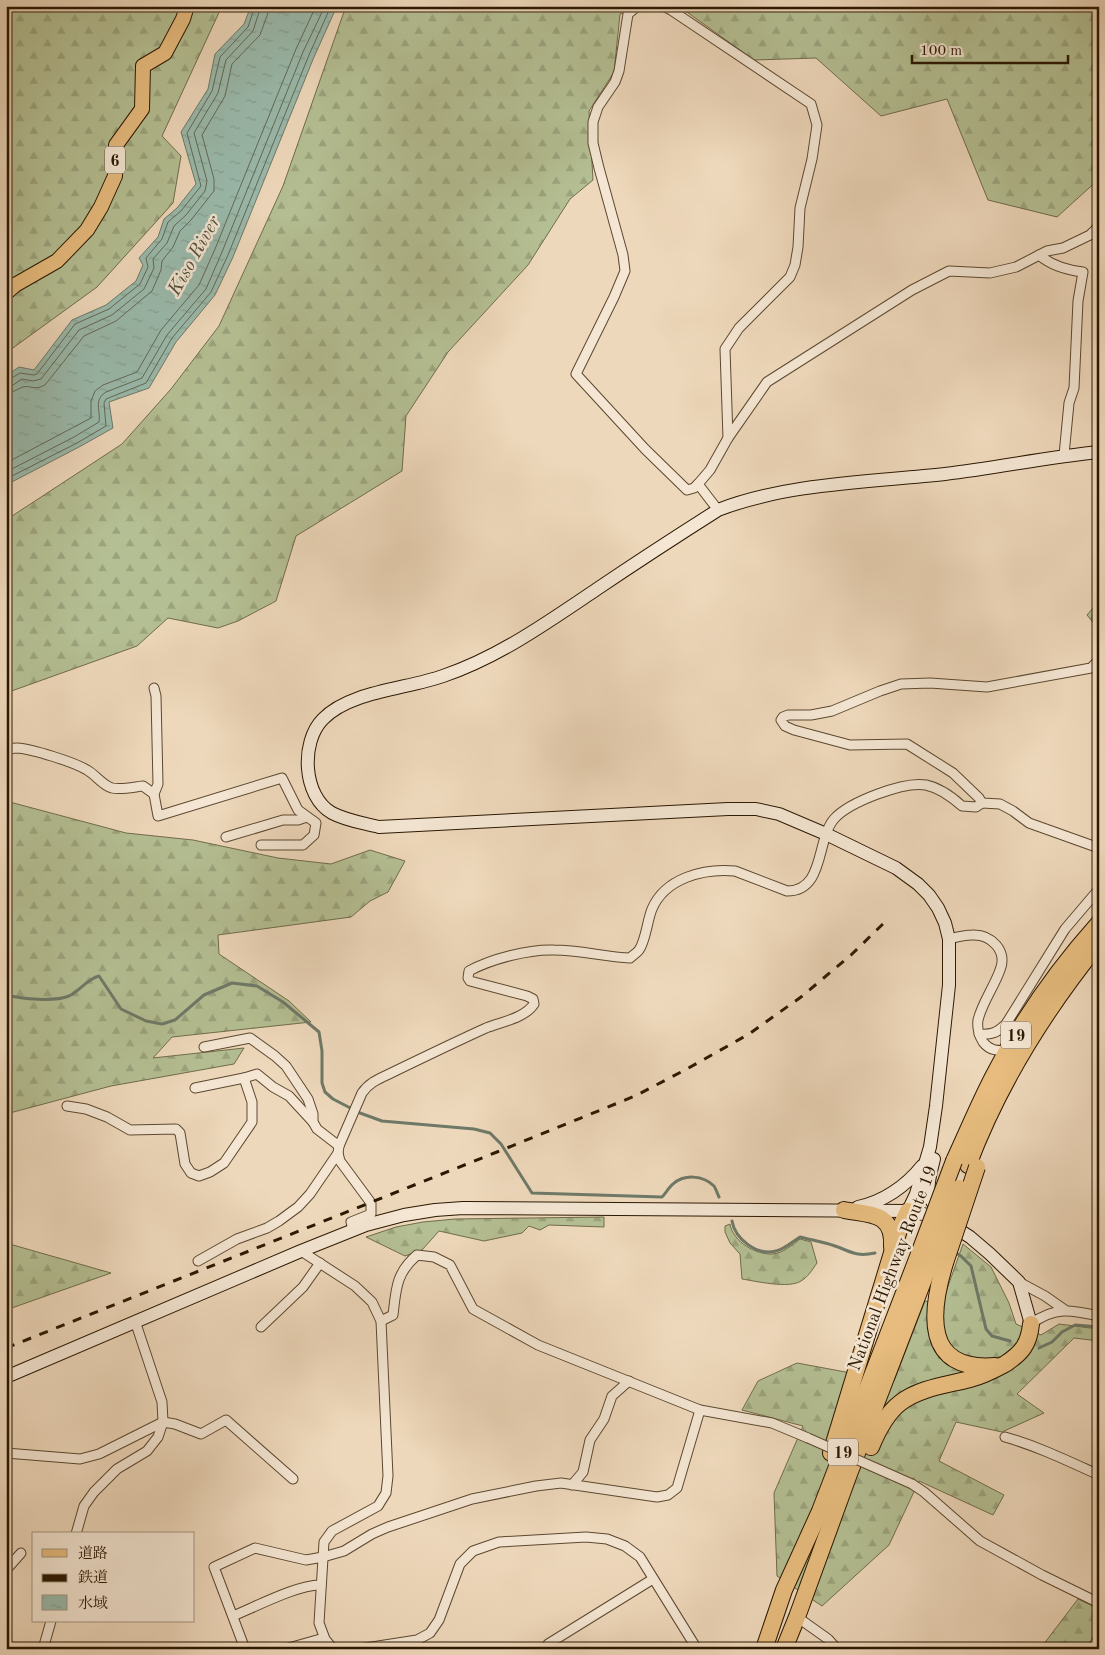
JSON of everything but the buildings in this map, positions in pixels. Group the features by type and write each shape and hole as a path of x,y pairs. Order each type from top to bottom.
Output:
{"highway":[{"name":"National Highway Route 19","path":"966,1164 978,1108 1008,1050 1056,974 1099,923"},
{"name":"National Highway Route 19","path":"784,1649 966,1164 1006,1079 1052,1005 1099,943"},
{"name":"19","path":"966,1164 932,1258 938,1288 934,1307 935,1327 939,1342 953,1358 961,1363 983,1367 1002,1365"},
{"path":"844,1210 875,1216 888,1223 892,1234 892,1254"},
{"name":"19","path":"784,1590 808,1514 830,1456 899,1230 908,1211"},
{"name":"National Highway Route 19","path":"764,1649 784,1590 932,1258"},
{"path":"1002,1365 1018,1355 1027,1341 1031,1324"},
{"name":"19","path":"814,1571 844,1519 878,1429 890,1413 912,1395 972,1379 1002,1365"}],"main road":[{"name":"6","path":"6,293 15,285 57,261 87,230 101,207 115,176 116,145 142,109 144,66 165,53 183,19 187,6"}],"street":[{"path":"639,6 628,14 618,71 614,82 598,107 594,122 594,143 597,160 623,255 625,271 576,374 645,449 687,490 694,488 710,470 728,438 767,382 912,290 949,271 990,273 1016,267 1047,251 1063,248 1090,235 1099,226"},
{"path":"663,6 802,97 811,104 817,124 812,159 800,208 795,265 790,276 739,328 725,349 728,438"},
{"path":"1039,255 1056,266 1071,271 1083,272 1078,301 1074,388 1069,403 1064,455"},
{"path":"908,1211 916,1194 930,1147 949,985 949,938 945,924 938,908 918,884 896,868 826,834 779,814 756,809 379,827 349,820 331,813 318,800 309,782 308,755 311,742 315,731 323,719 345,704 375,693 425,682 462,670 505,648 718,510 737,503 797,490 948,473 1064,455 1099,452"},
{"path":"698,484 718,510"},
{"path":"982,804 979,798 954,773 907,744 850,745 794,730 785,726 781,720 788,715 811,715 832,712 901,684 930,683 987,687 1091,668 1099,660"},
{"path":"154,688 156,696 158,784 154,794 158,816 282,778 298,810 316,823"},
{"path":"6,752 9,749 16,748 45,755 88,770 107,786 115,789 143,786 154,794"},
{"path":"198,1260 237,1239 267,1228 298,1207 310,1194 338,1149 362,1094 373,1081 531,1009 534,1004 533,999 527,996 470,981 468,978 469,971 497,960 552,949 630,958 640,949 652,909 669,885 704,872 735,870 787,891 795,891 804,886 812,877 820,860 826,834 832,821 843,810 861,801 912,784 926,785 937,789 951,796 962,806 976,807 982,804 1000,804 1029,823 1099,848"},
{"path":"261,845 304,845 314,835 316,823 331,813"},
{"path":"226,837 283,820 298,820 307,817"},
{"path":"979,1034 989,1035 998,1032 1006,1024 1065,929 1099,888"},
{"path":"949,938 973,934 986,937 996,943 1001,952 1001,968 978,1021 979,1034 983,1042 996,1051 1008,1050"},
{"path":"204,1048 250,1038 286,1066 308,1099 313,1114 313,1122"},
{"path":"195,1088 257,1074 288,1096 313,1122 317,1129 338,1149 340,1161 371,1203 371,1214 351,1222 353,1230"},
{"path":"66,1106 86,1109 107,1117 130,1130 176,1129 180,1133 185,1164 190,1173 199,1176 210,1172 224,1163 252,1122 252,1102 244,1078"},
{"path":"930,1147 934,1157 929,1184 932,1203 966,1227 975,1241"},
{"path":"844,1210 867,1205 892,1193 916,1174 926,1162"},
{"path":"6,1376 366,1224 404,1215 463,1208 844,1210 908,1211 928,1214 945,1221 975,1241 1019,1282 1045,1296 1065,1310"},
{"path":"301,1251 355,1286 372,1302 381,1321 388,1476 386,1494 378,1506 332,1531 324,1542 319,1623 324,1638 333,1649"},
{"path":"381,1321 393,1315 396,1283 406,1264 417,1255 434,1257 450,1265 474,1309 538,1345 700,1410 772,1423 912,1484 924,1492 980,1541 1042,1575 1099,1603"},
{"path":"261,1327 303,1287 320,1263"},
{"path":"1019,1282 1031,1324 1048,1313 1065,1310 1099,1316"},
{"path":"77,1532 84,1506 94,1492 117,1469 147,1451 158,1436 162,1422 162,1402 135,1321"},
{"path":"572,1485 583,1472 590,1440 604,1419 612,1396 628,1381"},
{"path":"244,1649 214,1567 255,1548 306,1560 323,1557 344,1551 372,1534 388,1527 472,1499 536,1486 561,1483 657,1497 668,1495 677,1488 700,1410"},
{"path":"6,1453 80,1459 99,1454 162,1422 175,1424 201,1434 226,1420 293,1479"},
{"path":"1005,1437 1068,1460 1099,1475"},
{"path":"359,1649 417,1640 430,1633 439,1620 460,1564 473,1551 499,1542 586,1537 607,1539 625,1546 640,1557 697,1649"},
{"path":"6,1570 21,1553"},
{"path":"546,1649 548,1644 580,1623 653,1579"},
{"path":"233,1616 281,1596 315,1585 321,1585"},
{"path":"797,1617 828,1639 837,1649"},
{"path":"43,1649 51,1622"},
{"path":"1092,1649 1099,1637"},
{"path":"285,1649 324,1638"}],"green space":[{"path":"6,6 222,6 162,136 181,156 173,203 97,287 6,353"},
{"path":"346,6 647,6 620,14 614,72 589,111 593,180 570,199 528,265 448,352 406,416 402,471 296,536 276,601 238,621 218,628 168,618 137,646 6,693 6,520 122,444 171,389 219,326 283,186"},
{"path":"677,6 1099,6 1099,179 1057,217 988,200 947,99 881,116 816,58 754,60"},
{"path":"1099,601 1099,630 1087,615"},
{"path":"6,801 126,833 193,840 278,858 331,864 370,850 405,861 388,892 370,901 351,917 218,935 219,954 289,1001 311,1022 172,1037 153,1058 244,1048 234,1064 111,1086 6,1114"},
{"path":"604,1217 604,1227 549,1225 540,1230 529,1226 522,1233 484,1241 439,1231 422,1250 405,1256 366,1237 396,1227 455,1219"},
{"path":"730,1224 740,1242 753,1250 766,1254 780,1252 800,1239 811,1242 817,1263 806,1277 796,1283 772,1284 742,1279 740,1254 730,1243 725,1232 725,1226"},
{"path":"6,1241 13,1245 111,1273 6,1310"},
{"path":"963,1244 991,1267 1009,1303 1016,1324 1041,1335 1059,1324 1099,1329 1099,1341 1074,1338 1017,1394 1044,1413 1002,1432 956,1422 939,1461 1004,1495 993,1515 919,1481 889,1545 822,1606 777,1576 774,1493 803,1426 742,1410 758,1381 797,1363 894,1381 925,1301 942,1303"},
{"path":"1078,1599 1099,1609 1099,1649 1040,1649"}],"water":[{"name":"Kiso River","path":"251,6 337,6 314,57 233,257 215,295 176,342 149,388 109,402 113,428 6,485 6,376 19,367 34,370 72,320 106,305 136,281 143,265 139,258 158,237 164,219 177,208 196,184 181,132 208,89 215,54 244,24"}],"waterway":[{"path":"6,995 38,999 63,998 73,994 99,976 121,1009 146,1021 162,1024 175,1020 204,995 232,983 257,986 283,1002 319,1032 322,1051 322,1083 325,1092 333,1099 360,1113 382,1121 474,1129 490,1133 501,1144 532,1193 662,1197 677,1181 694,1177 710,1182 719,1197"},
{"path":"732,1221 737,1234 742,1240 762,1251 779,1250 800,1237 854,1253 875,1253"},
{"path":"954,1252 971,1266 986,1329 992,1336 1010,1341"},
{"path":"1039,1348 1052,1342 1062,1332 1075,1325 1099,1327"}],"railway":[{"path":"6,1348 635,1096 749,1034 801,997 851,955 886,921"}]}
